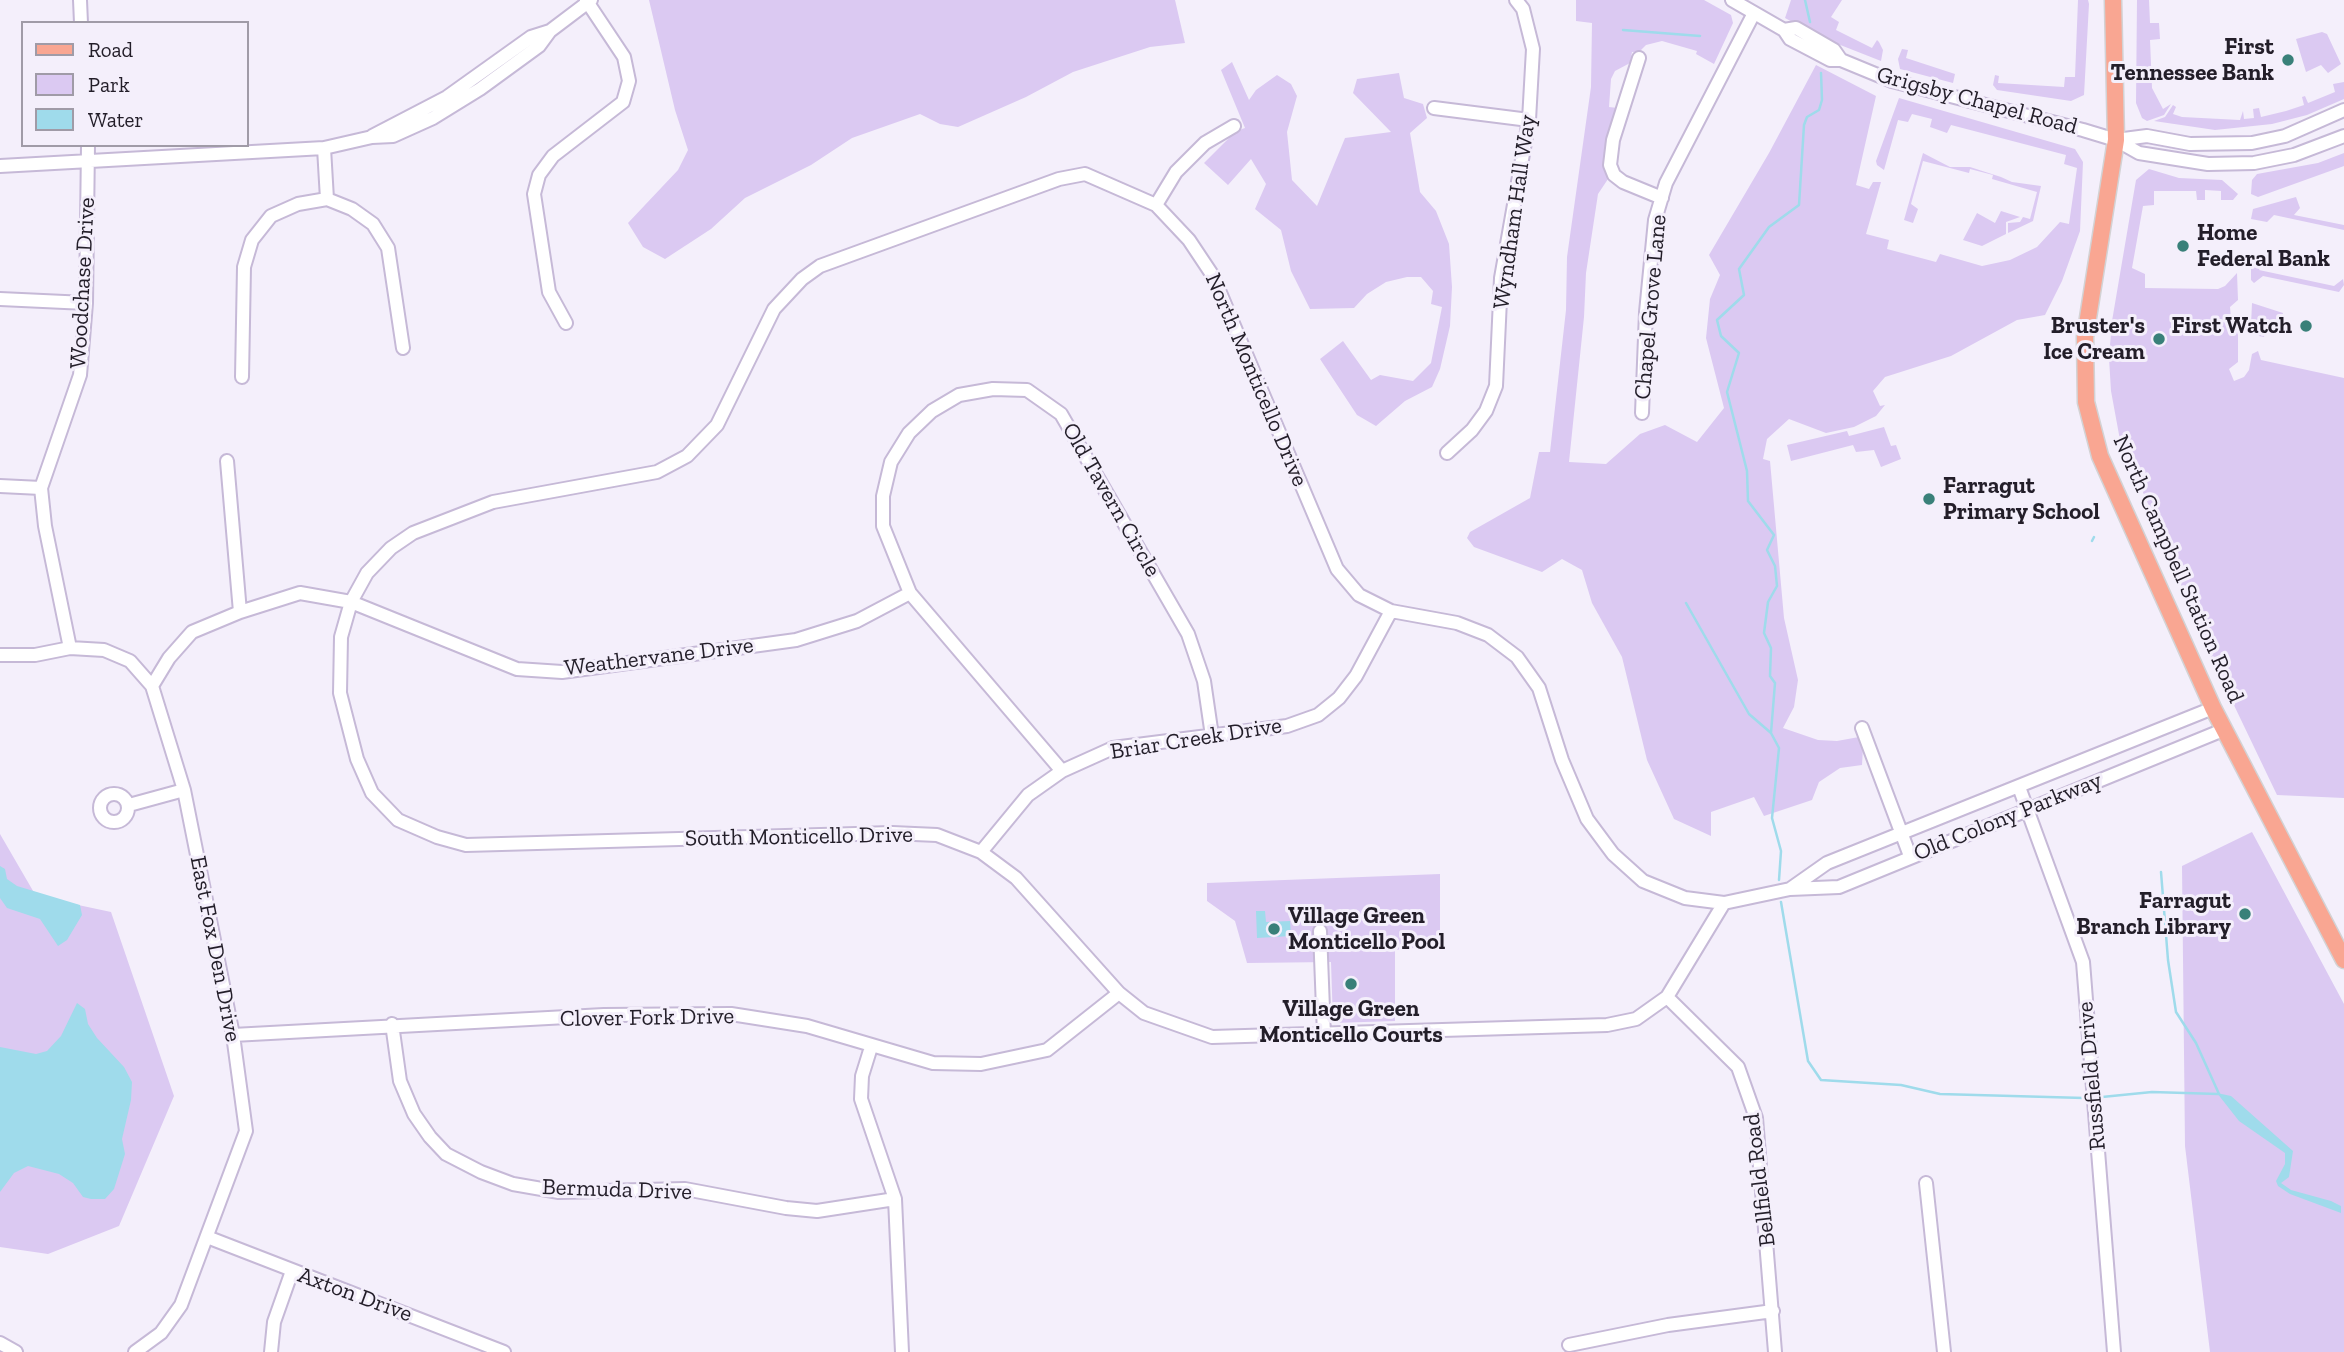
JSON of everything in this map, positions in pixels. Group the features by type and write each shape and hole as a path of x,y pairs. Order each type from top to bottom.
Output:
{"main road":[{"name":"North Campbell Station Road","path":"2113,0 2116,140 2085,337 2086,402 2099,456 2213,708 2344,960"}],"street":[{"path":"80,0 81,21"},
{"name":"Wyndham Hall Way","path":"1447,453 1472,430 1486,411 1496,386 1501,278 1529,120 1533,49 1523,9 1516,0"},
{"name":"Grigsby Chapel Road","path":"1732,0 1784,30 1796,28 1834,50 1842,61 1936,94 2116,140"},
{"path":"0,166 324,148 372,136 393,136 452,108 531,53 550,31 588,1 624,57 629,81 623,102 553,156 539,176 534,194 549,292 566,323"},
{"name":"Chapel Grove Lane","path":"1642,413 1646,312 1655,220 1666,183 1754,13"},
{"path":"1639,58 1613,140 1609,165 1623,182 1662,198"},
{"path":"1434,108 1529,120"},
{"path":"2116,140 2147,136 2190,144 2252,143 2285,136 2344,110"},
{"path":"1156,205 1176,172 1205,143 1234,126"},
{"path":"2116,140 2139,153 2164,159 2228,164 2294,155 2344,136"},
{"name":"Woodchase Drive","path":"70,648 45,526 41,488 80,375 86,303 88,147"},
{"path":"324,148 327,199"},
{"name":"North Monticello Drive","path":"351,602 367,573 391,548 434,524 493,502 657,472 687,456 717,425 775,309 802,279 820,266 1059,179 1085,174 1156,205 1189,240 1213,276 1337,569 1359,595 1391,611 1457,622 1488,635 1517,657 1539,688 1562,760 1587,819 1613,854 1643,881 1685,898 1724,903"},
{"path":"242,377 244,267 252,240 271,216 298,204 327,199 352,209 373,224 388,248 403,348"},
{"path":"0,299 86,303"},
{"name":"Old Tavern Circle","path":"1062,771 910,593 883,526 883,496 891,463 917,425 932,411 959,395 993,389 1027,390 1061,414 1188,634 1205,681 1212,736"},
{"path":"227,461 240,611"},
{"path":"0,486 41,488"},
{"name":"Weathervane Drive","path":"152,686 169,658 192,632 240,611 300,593 351,602 517,669 562,672 796,640 856,621 910,593"},
{"name":"South Monticello Drive","path":"351,602 341,637 340,693 357,759 372,793 398,820 437,837 466,845 891,833 937,835 981,852 1016,878 1119,993 1144,1013 1212,1037 1607,1025 1636,1019 1667,997 1724,903"},
{"name":"Briar Creek Drive","path":"981,852 1028,795 1062,771 1113,748 1287,726 1318,716 1339,698 1356,676 1391,611"},
{"name":"East Fox Den Drive","path":"0,655 34,656 70,648 104,650 130,662 152,686 184,790 233,1035 246,1131 181,1305 161,1333 135,1352"},
{"name":"Old Colony Parkway","path":"1790,889 1827,863 2213,708"},
{"path":"1862,728 1910,856"},
{"name":"Old Colony Parkway","path":"1724,903 1790,889 1839,887 2224,730"},
{"name":"Russfield Drive","path":"2019,787 2083,962 2114,1352"},
{"path":"129,805 184,790"},
{"path":"1320,931 1324,1035"},
{"name":"Clover Fork Drive","path":"233,1035 392,1024 644,1014 731,1014 807,1026 871,1047 933,1063 981,1064 1047,1050 1119,993"},
{"name":"Bellfield Road","path":"1667,997 1738,1067 1756,1118 1775,1352"},
{"name":"Bermuda Drive","path":"392,1024 400,1081 414,1114 430,1137 446,1154 502,1180 559,1192 685,1189 786,1208 817,1211 895,1199"},
{"path":"871,1047 862,1076 862,1099 895,1199 902,1352"},
{"path":"1926,1183 1944,1352"},
{"name":"Axton Drive","path":"206,1237 504,1352"},
{"path":"271,1352 274,1322 292,1271"},
{"path":"1569,1345 1668,1325 1773,1311"},
{"path":"0,1343 16,1352"}],"green space":[{"path":"649,0 1175,0 1185,43 1150,47 1073,72 1026,97 958,127 940,124 920,114 852,138 811,165 745,198 711,229 665,259 643,247 628,223 678,170 688,150 675,110"},
{"path":"1576,0 1704,0 1731,15 1733,23 1714,64 1696,54 1697,51 1662,41 1646,45 1638,53 1632,52 1630,63 1615,71 1611,79 1609,107 1618,108 1603,158 1608,179 1598,194 1586,273 1569,462 1606,464 1640,434 1665,425 1697,442 1724,408 1706,338 1710,299 1720,275 1709,255 1769,153 1816,65 1876,96 1856,185 1869,189 1873,182 1881,182 1866,234 1889,240 1887,249 1936,262 1940,254 1982,266 2010,260 2037,247 2060,222 2069,224 2077,168 2064,164 2066,155 1951,125 1947,133 1930,127 1932,119 1912,114 1908,122 1898,120 1884,170 1876,161 1899,98 2075,149 2083,162 2080,231 2062,281 2045,315 2017,320 1951,356 1885,377 1873,391 1880,406 1885,405 1876,416 1854,427 1826,433 1789,419 1767,439 1763,459 1770,461 1784,618 1798,680 1794,707 1783,728 1818,740 1837,741 1859,737 1863,748 1862,765 1840,768 1819,782 1812,800 1764,816 1754,797 1711,812 1711,836 1674,819 1647,760 1622,657 1592,603 1582,570 1562,559 1542,572 1474,547 1467,538 1470,532 1530,498 1539,452 1550,452 1566,310 1567,257 1591,87 1592,23 1576,21"},
{"path":"1791,0 1842,0 1831,17 1839,22 1836,30 1872,48 1877,40 1883,50 1881,61 1820,37 1785,18"},
{"path":"2078,0 2088,0 2089,4 2084,95 2071,101 1997,90 1993,85 1995,75 1999,76 1998,83 2064,87 2065,77 2075,77"},
{"path":"2137,0 2149,0 2150,23 2159,23 2160,39 2150,40 2152,88 2163,109 2171,104 2164,115 2147,121 2142,118 2136,103"},
{"path":"2322,32 2327,34 2341,64 2328,73 2321,65 2306,72 2296,39"},
{"path":"1902,49 1908,50 1906,58 1955,74 1953,83 1900,69 1898,59"},
{"path":"1232,62 1249,100 1256,90 1277,75 1291,84 1297,96 1287,132 1292,180 1317,206 1345,138 1391,132 1353,93 1357,79 1399,73 1404,98 1423,104 1427,118 1410,133 1420,192 1436,211 1449,244 1452,287 1450,326 1440,369 1432,387 1405,401 1376,426 1357,415 1320,359 1343,341 1371,380 1380,375 1413,381 1431,363 1442,307 1431,304 1433,291 1421,277 1407,277 1386,282 1367,294 1354,308 1310,309 1291,271 1281,230 1255,209 1266,184 1251,159 1228,185 1204,163 1236,131 1245,128 1221,70"},
{"path":"2344,82 2344,99 2307,115 2272,124 2215,130 2154,121 2165,117 2173,105 2176,107 2173,114 2182,117 2240,120 2243,111 2244,119 2254,118 2253,109 2259,108 2261,117 2304,105 2302,97 2305,96 2308,103 2335,92 2333,84"},
{"path":"1923,153 1950,167 1970,167 2001,177 2012,182 2041,186 2033,221 2008,233 2008,223 2020,222 2023,217 2030,219 2037,192 1992,179 1993,175 1970,169 1969,173 1923,161 1911,204 1918,209 1913,223 1904,220"},
{"path":"2344,153 2344,166 2258,197 2251,194 2252,180 2257,174 2318,163"},
{"path":"2149,169 2179,178 2222,180 2238,194 2233,200 2221,200 2221,191 2205,190 2205,200 2197,200 2196,191 2154,191 2154,205 2143,206 2132,268 2145,274 2145,288 2218,289 2225,286 2237,273 2238,300 2230,307 2231,318 2238,322 2238,362 2229,369 2234,381 2244,377 2249,370 2252,354 2258,351 2261,360 2344,378 2344,798 2277,795 2197,628 2167,547 2120,440 2111,391 2109,358 2112,321 2136,180"},
{"path":"2296,197 2300,208 2294,215 2344,225 2344,230 2274,215 2267,222 2251,219 2253,209"},
{"path":"2001,211 2020,217 2006,222 2006,234 1982,246 1963,240 1977,213 1995,223"},
{"path":"2251,263 2263,263 2259,270 2334,286 2343,279 2344,285 2339,292 2263,276 2254,283 2251,280"},
{"path":"2252,303 2283,313 2279,333 2266,330 2264,337 2259,336 2251,325"},
{"path":"1884,427 1891,446 1896,445 1901,459 1881,467 1874,450 1856,452 1853,445 1791,461 1787,445 1847,431 1849,436"},
{"path":"2252,832 2344,1004 2344,1352 2210,1352 2185,1146 2182,866"},
{"path":"0,834 36,896 111,912 174,1096 119,1226 48,1254 0,1247"},
{"path":"1440,874 1440,945 1395,950 1395,1021 1333,1023 1331,962 1247,963 1235,921 1207,901 1207,883"}],"water":[{"path":"0,866 5,869 7,879 17,886 80,905 82,915 67,940 58,946 40,919 7,908 0,898"},
{"name":"Village Green Monticello Pool","path":"1256,911 1265,911 1266,922 1290,921 1291,936 1257,938"},
{"path":"77,1003 85,1009 88,1024 97,1038 124,1067 132,1082 131,1100 122,1139 125,1154 114,1189 105,1199 83,1197 73,1183 59,1174 28,1166 14,1173 0,1192 0,1047 36,1054 47,1051 61,1036"},
{"path":"2217,1093 2231,1096 2293,1151 2289,1177 2281,1183 2291,1190 2341,1206 2341,1213 2290,1194 2278,1186 2276,1181 2285,1164 2285,1153 2239,1121"}],"waterway":[{"path":"1805,0 1810,22"},
{"path":"1623,30 1700,36"},
{"path":"1771,733 1775,683 1770,676 1771,648 1764,633 1768,602 1777,586 1775,566 1767,550 1774,535 1748,501 1747,471 1727,392 1739,353 1721,336 1717,320 1744,295 1739,269 1769,227 1799,205 1804,125 1807,117 1819,110 1822,100 1821,73"},
{"path":"2092,541 2094,537"},
{"path":"1686,603 1749,714 1771,733 1779,748 1772,818 1781,851 1779,880"},
{"path":"2161,872 2168,960 2176,1012 2196,1043 2219,1094"},
{"path":"1781,902 1808,1061 1821,1080 1901,1085 1940,1094 2084,1098"},
{"path":"2102,1097 2152,1092 2218,1094"}],"place":[{"name":"First Tennessee Bank","path":"2288,60"},
{"name":"Home Federal Bank","path":"2183,246"},
{"name":"First Watch","path":"2306,326"},
{"name":"Bruster's Ice Cream","path":"2159,339"},
{"name":"Farragut Primary School","path":"1929,499"},
{"name":"Farragut Branch Library","path":"2245,914"},
{"name":"Village Green Monticello Pool","path":"1274,929"},
{"name":"Village Green Monticello Courts","path":"1351,984"}]}
